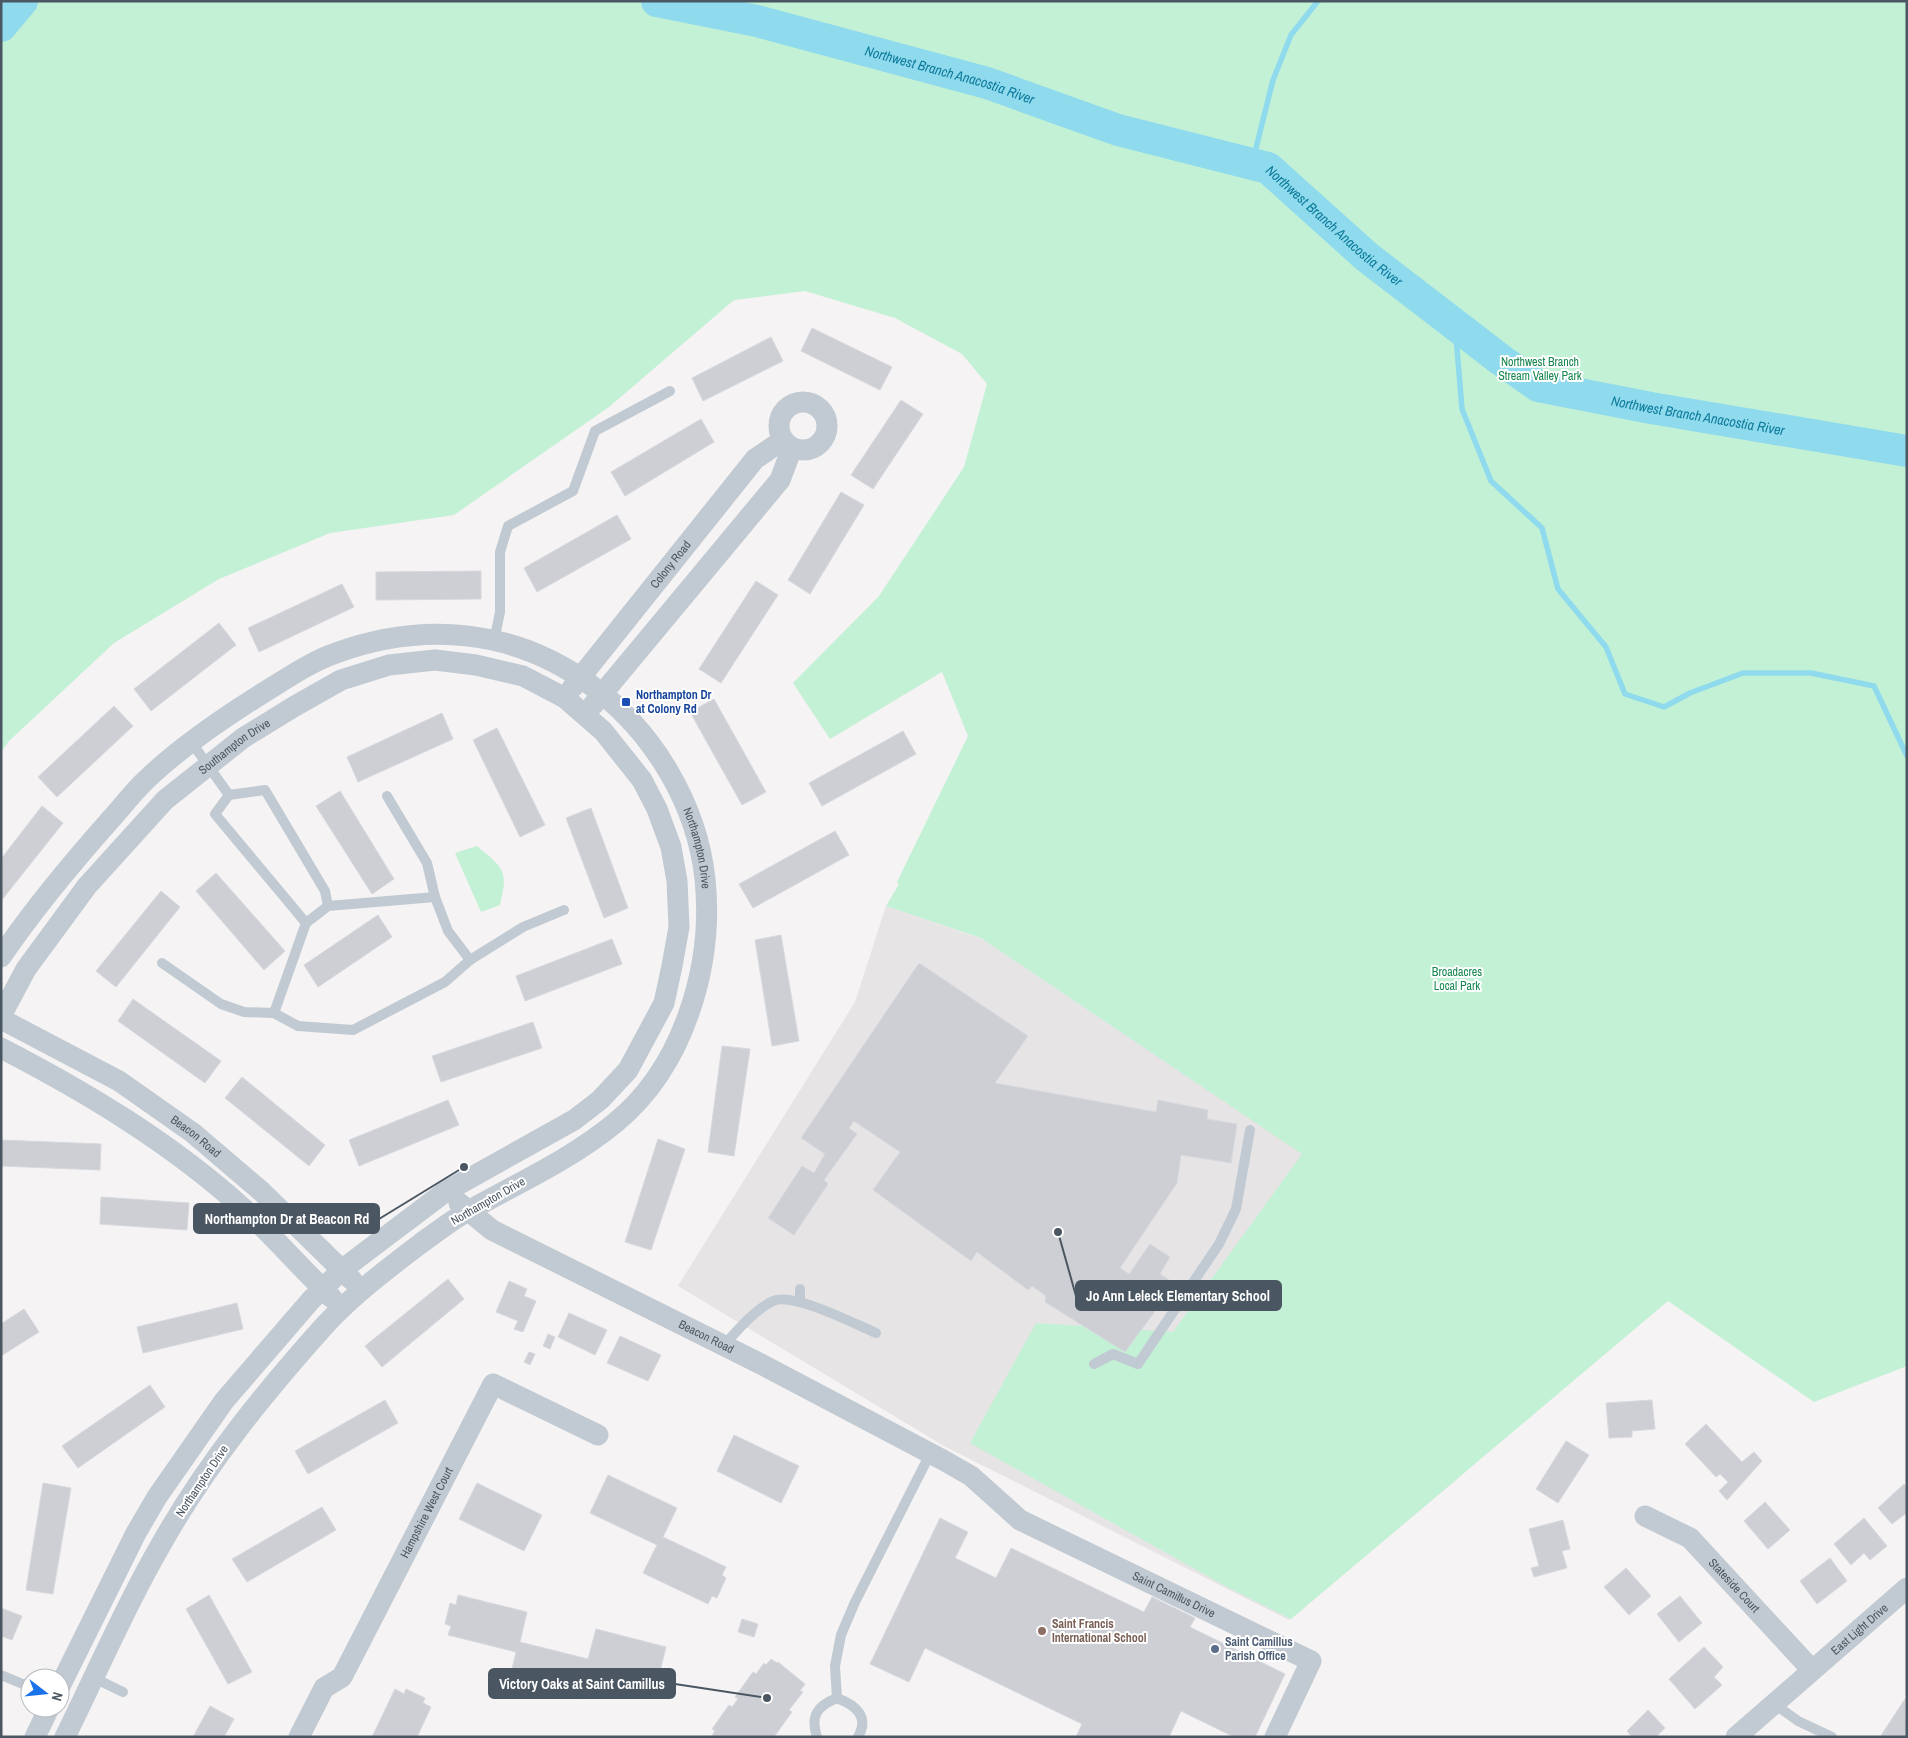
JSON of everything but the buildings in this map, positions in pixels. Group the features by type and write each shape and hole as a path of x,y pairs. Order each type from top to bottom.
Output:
{"street":[{"name":"Colony Road","path":"565,698 579,676 755,459 788,444 780,480 602,693 586,715"},
{"path":"1,957 66,869 146,780 227,715 330,655 384,638 436,633 494,641 532,650 579,676"},
{"name":"Southampton Drive","path":"1,1017 26,969 88,886 165,800 243,738 341,680 389,665 435,660 476,665 523,676 565,698"},
{"name":"Northampton Drive","path":"65,1737 160,1546 209,1468 251,1411 342,1308 361,1290 469,1211 588,1143 618,1121 650,1086 669,1055 690,1012 706,929 704,878 698,840 682,798 666,766 648,741 623,712 579,676"},
{"name":"Northampton Drive","path":"69,1668 136,1533 186,1453 224,1401 322,1289 343,1269 445,1192 574,1120 600,1100 628,1070 664,1003 679,927 677,881 671,847 657,809 642,780 626,758 586,715 565,698"},
{"path":"679,912 706,912"},
{"name":"Beacon Road","path":"1,1017 119,1082 194,1133 233,1165 343,1269 361,1290"},
{"name":"Beacon Road","path":"1,1048 76,1087 157,1139 244,1209 342,1308"},
{"name":"Beacon Road","path":"445,1192 492,1230 724,1345 971,1476"},
{"name":"Hampshire West Court","path":"299,1737 324,1688 342,1677 493,1384 598,1435"},
{"name":"Saint Camillus Drive","path":"971,1476 1020,1520 1311,1661 1275,1737"},
{"name":"Stateside Court","path":"1645,1516 1690,1538 1812,1670"},
{"name":"East Light Drive","path":"1736,1737 1907,1588"},
{"path":"35,1737 44,1718"}],"lane":[{"path":"494,641 500,612 500,552 508,526 573,491 595,431 670,391"},
{"path":"192,743 229,795"},
{"path":"306,923 215,814 229,795 265,790 325,891 328,906"},
{"path":"387,796 427,863 435,897 448,932 470,960"},
{"path":"274,1013 306,923 328,906 435,897"},
{"path":"162,963 221,1004 244,1012 274,1013 298,1026 353,1030 445,982 470,960 523,927 564,910"},
{"path":"1094,1364 1112,1354 1138,1364 1219,1244 1236,1209 1250,1130"},
{"path":"800,1289 800,1301"},
{"path":"724,1345 750,1316 775,1300 800,1301 876,1333"},
{"path":"837,1698 835,1666 841,1635 855,1602 930,1454"},
{"path":"2,1678 20,1684"},
{"path":"94,1678 123,1692"},
{"path":"817,1737 813,1725 816,1712 826,1702 837,1698 853,1705 861,1716 862,1730 858,1737"},
{"path":"1773,1703 1798,1721 1832,1737"}],"shaded area":[{"path":"886,906 1160,1000 1574,1292 1461,1476 1289,1620 944,1446 678,1286 855,1002"}],"green space":[{"name":"Northwest Branch Stream Valley Park","path":"1,1 1907,1 1907,1366 1814,1402 1668,1301 1291,1619 1227,1587 970,1443 1036,1323 1173,1332 1302,1154 981,938 886,906 899,884 897,882 968,736 942,672 830,739 793,683 879,596 964,467 987,384 962,354 895,318 805,291 734,300 609,407 454,515 330,533 219,579 114,643 9,741 1,752"},
{"path":"477,846 498,865 504,877 500,905 481,912 455,853"}],"waterway":[{"name":"Northwest Branch Anacostia River","path":"1,26 22,1"},
{"name":"Northwest Branch Anacostia River","path":"657,1 757,21 987,83 1118,130 1268,168 1367,257 1501,360 1538,386 1651,408 1907,451"},
{"path":"1252,164 1273,80 1291,35 1318,1"},
{"path":"1455,325 1462,409 1491,481 1542,528 1558,589 1606,647 1625,694 1664,707 1690,693 1743,673 1811,673 1874,686 1907,756"}],"place":[{"name":"Northampton Dr at Colony Rd","path":"626,702"},
{"name":"Northampton Dr at Beacon Rd","path":"464,1167"},
{"name":"Jo Ann Leleck Elementary School","path":"1058,1232"},
{"name":"Saint Francis International School","path":"1042,1631"},
{"name":"Saint Camillus Parish Office","path":"1215,1649"},
{"name":"Victory Oaks at Saint Camillus","path":"767,1698"}],"park label":[{"name":"Broadacres Local Park","path":"1457,979"}]}
